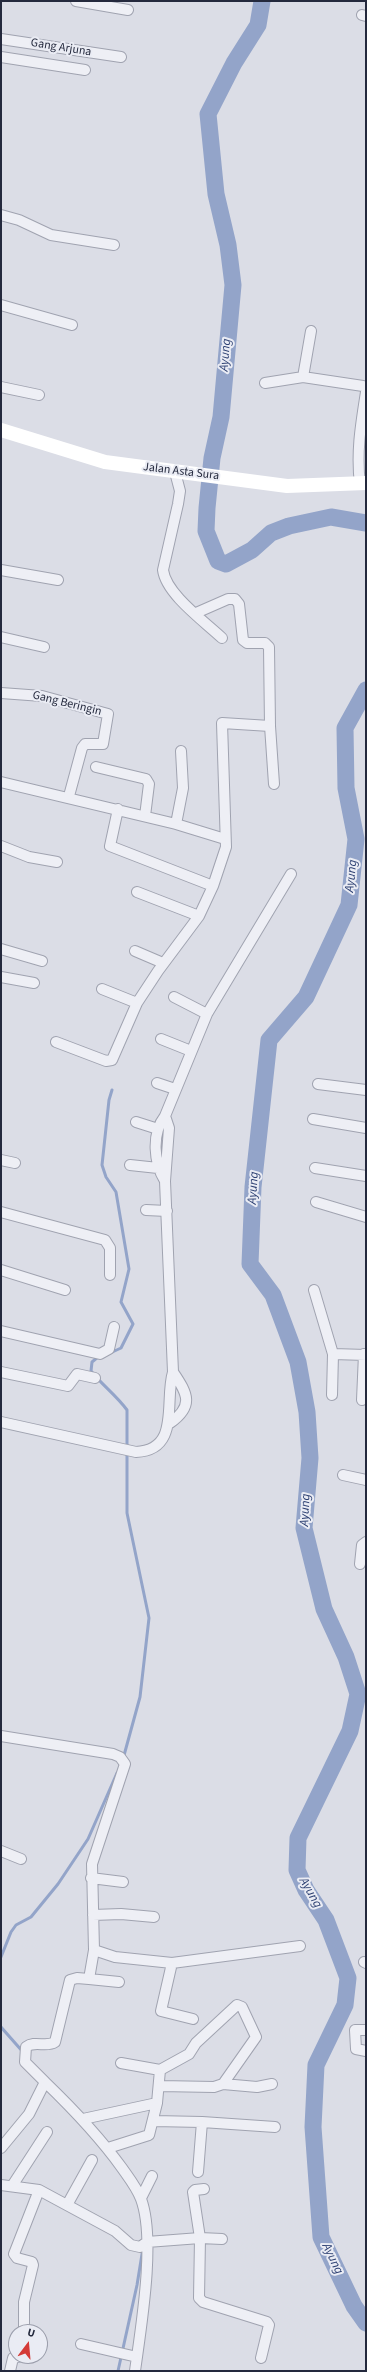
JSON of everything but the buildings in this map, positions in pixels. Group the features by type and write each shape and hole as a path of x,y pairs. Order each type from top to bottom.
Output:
{"street":[{"path":"76,1 128,10"},
{"name":"Gang Arjuna","path":"1,39 121,57"},
{"path":"1,57 85,70"},
{"path":"1,214 19,220 51,235 114,245"},
{"path":"1,305 72,326"},
{"path":"304,377 311,331"},
{"path":"265,383 304,377 363,386 366,389"},
{"path":"1,387 39,394"},
{"path":"363,484 357,461 358,441 366,392"},
{"name":"Jalan Asta Sura","path":"1,430 105,462 287,486 363,484"},
{"path":"175,472 180,491 163,570 168,584 222,638"},
{"path":"1,570 58,580"},
{"path":"196,613 228,599 235,599 239,604 243,640 247,643 268,644 270,662 270,726 274,784"},
{"path":"1,638 44,647"},
{"name":"Gang Beringin","path":"1,693 42,696 108,714 103,744 85,744 82,748 69,796"},
{"path":"56,1042 110,1061 112,1060 137,1004 163,963 199,916 213,886 226,847 222,723 270,726"},
{"path":"176,824 183,788 181,751"},
{"path":"96,767 146,779 149,784 145,816"},
{"path":"1,782 69,796 176,824 225,839"},
{"path":"118,809 110,846 213,886"},
{"path":"1,846 32,857 57,862"},
{"path":"166,1181 158,1168 156,1152 158,1129 166,1116 191,1051 208,1014 291,874"},
{"path":"137,892 199,916"},
{"path":"1,949 42,961"},
{"path":"135,951 163,963"},
{"path":"1,978 34,983"},
{"path":"102,989 137,1004"},
{"path":"174,997 208,1014"},
{"path":"161,1039 191,1051"},
{"path":"157,1084 175,1090"},
{"path":"318,1084 366,1090"},
{"path":"1,1422 136,1452 144,1452 156,1445 167,1431 170,1423 169,1387 173,1372 166,1181 169,1128 166,1116"},
{"path":"313,1119 366,1128"},
{"path":"136,1122 158,1129"},
{"path":"1,1160 15,1163"},
{"path":"130,1165 158,1168"},
{"path":"315,1168 366,1176"},
{"path":"316,1202 366,1217"},
{"path":"146,1210 167,1211"},
{"path":"1,1212 105,1240 110,1248 110,1274"},
{"path":"1,1270 65,1290"},
{"path":"314,1290 334,1354 332,1395"},
{"path":"1,1331 100,1354 109,1349 114,1327"},
{"path":"334,1354 365,1354 362,1400"},
{"path":"1,1372 68,1386 77,1374 96,1378"},
{"path":"170,1423 182,1414 185,1408 183,1387 173,1372"},
{"path":"343,1476 366,1480"},
{"path":"360,1564 362,1545 366,1542"},
{"path":"1,1736 113,1754 123,1760 124,1769 92,1864 91,1878 94,1950 89,1980"},
{"path":"1,1851 21,1859"},
{"path":"91,1878 123,1882"},
{"path":"93,1915 120,1914 154,1917"},
{"path":"94,1950 115,1957 172,1963 300,1946"},
{"path":"172,1963 161,2011 193,2019"},
{"path":"119,1982 77,1978 70,1980 55,2042 49,2045 34,2043 26,2047 25,2062 83,2119 108,2148 141,2198 147,2242 135,2371"},
{"path":"121,2063 160,2070 189,2054 196,2043 239,2005 242,2007 256,2036 223,2084"},
{"path":"366,2030 355,2030 356,2049 366,2051"},
{"path":"108,2148 147,2136 154,2121 160,2086 160,2070"},
{"path":"1,2148 29,2114 45,2082"},
{"path":"160,2086 214,2087 223,2084 257,2087 272,2084"},
{"path":"83,2119 157,2103"},
{"path":"154,2121 202,2122 275,2127"},
{"path":"198,2172 202,2122"},
{"path":"12,2186 47,2132"},
{"path":"67,2205 92,2160"},
{"path":"141,2198 152,2176"},
{"path":"1,2185 39,2190 115,2231 136,2246 140,2247 147,2242 200,2238 222,2239"},
{"path":"204,2188 193,2192 200,2238 199,2298 203,2302 267,2322 269,2325 261,2358"},
{"path":"24,2324 24,2302 33,2265 32,2262 17,2258 14,2254 39,2190"},
{"path":"81,2344 137,2357"}],"waterway":[{"name":"Ayung","path":"262,1 258,25 234,63 208,114 216,194 228,245 233,285 221,417 212,458 206,531 218,561 226,564 252,550 271,533 289,526 331,517 366,523"},
{"name":"Ayung","path":"366,690 345,728 346,788 356,839 349,905 306,997 269,1040 253,1187 250,1264 273,1295 298,1362 307,1412 310,1458 304,1528 324,1609 346,1657 358,1694 350,1731 298,1838 297,1870 306,1890 326,1920 348,1978 345,2005 316,2065 313,2127 321,2237 354,2306 366,2323"},
{"path":"108,1354 121,1348 133,1324 121,1302 129,1269 116,1192 106,1177 102,1165 109,1100 112,1090"},
{"path":"98,1357 92,1362 91,1371 127,1410 127,1513 149,1618 140,1697 123,1759"},
{"path":"1,1957 11,1932 16,1925 31,1917 58,1884 88,1839 117,1773"},
{"path":"1,2027 23,2052"},
{"path":"118,2371 137,2285 143,2248"}]}
